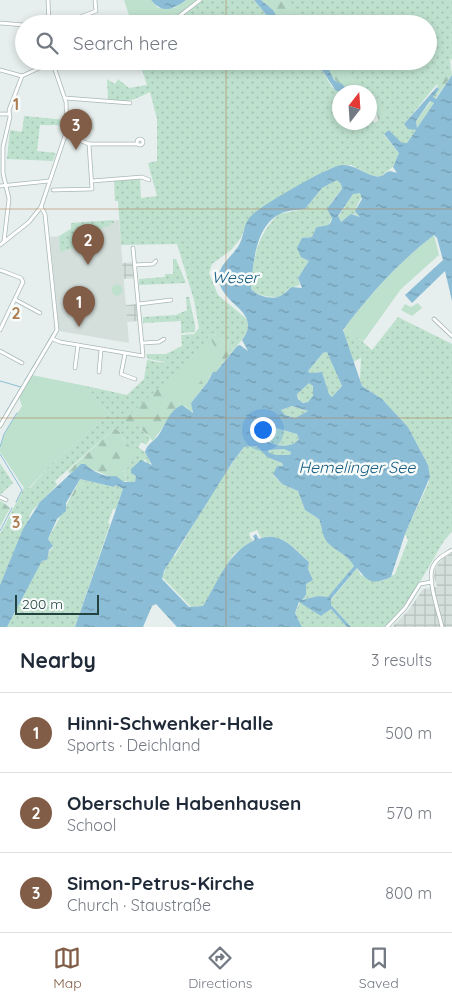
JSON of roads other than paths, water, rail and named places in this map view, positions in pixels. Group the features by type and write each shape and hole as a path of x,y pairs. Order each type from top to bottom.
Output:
{"street":[{"path":"48,0 49,15"},
{"path":"86,15 96,11 95,0"},
{"path":"181,15 200,0"},
{"path":"0,23 15,24"},
{"path":"0,70 22,76 35,70"},
{"path":"0,246 4,240 29,222 41,207 66,135 68,117 65,98 55,70"},
{"path":"4,240 8,207 7,186 3,173 1,150 9,114 22,76"},
{"path":"65,98 99,99 121,104 130,103"},
{"path":"0,114 9,114"},
{"path":"66,135 89,144 137,144"},
{"path":"53,190 92,189 89,144"},
{"path":"92,180 142,177 149,180"},
{"path":"0,186 49,180"},
{"path":"0,426 53,339 57,328 45,214 41,207"},
{"path":"53,339 78,346 143,356 134,248"},
{"path":"135,265 152,264 156,261"},
{"path":"0,270 22,280 16,300 0,330"},
{"path":"16,300 40,313"},
{"path":"139,304 171,300"},
{"path":"434,319 452,336"},
{"path":"143,343 159,342 164,339"},
{"path":"76,368 78,346"},
{"path":"99,372 101,350"},
{"path":"0,351 22,363"},
{"path":"125,354 121,374 135,379"},
{"path":"0,497 6,500"},
{"path":"442,627 432,582 432,569 434,564 452,550"},
{"path":"387,627 405,608 420,584 432,582"}],"water":[{"path":"151,0 186,0 172,8 164,9"},
{"path":"254,0 261,0 276,15 266,15"},
{"path":"322,70 329,70 334,80 342,84 332,85"},
{"path":"452,75 452,301 445,271 412,303 405,295 443,260 437,238 434,235 385,280 343,330 362,386 382,399 408,427 428,465 430,477 405,534 391,577 375,582 371,581 357,568 331,599 331,605 351,627 347,627 331,609 321,616 299,602 295,613 302,627 177,627 156,604 152,606 143,627 75,627 123,489 116,485 114,487 80,479 66,503 66,511 57,519 48,539 53,546 49,550 47,560 42,561 7,627 0,627 0,585 23,529 40,502 81,464 85,464 103,475 116,476 124,482 135,482 136,476 131,473 131,469 141,460 152,465 145,452 146,449 158,436 173,411 182,405 193,413 191,403 213,372 216,372 237,346 240,345 248,351 242,340 247,332 247,318 227,297 220,284 219,277 222,266 239,245 250,217 279,196 335,167 347,165 377,176 390,171 397,173 393,167 399,153 384,134 389,130 402,143 407,143 416,130 408,129 404,124 437,87 439,89 433,97 436,99","holes":["430,101 434,103 417,128 416,121","337,180 341,184 342,189 327,209 332,218 330,224 316,228 312,237 302,238 297,248 301,257 309,261 298,278 302,288 292,287 275,298 257,294 251,289 253,269 257,246 266,226 273,218 282,213 305,209 322,188","360,193 362,199 355,211 360,217 351,214 341,222 338,216 353,194","327,352 342,386 332,397 329,394 322,372 310,373 308,371 323,353","309,383 313,386 313,396 308,402 303,403 298,399 297,394","292,406 308,411 295,418 285,415 281,410","276,428 297,434 299,439 291,445 281,446 270,443 262,438 262,432","257,446 267,457 282,463 283,466 277,466 273,474 282,484 298,491 305,510 319,519 327,542 349,559 354,566 328,597 318,596 302,600 306,595 306,584 313,580 308,569 309,562 287,542 274,537 259,539 256,534 253,536 255,540 246,545 231,560 203,606 189,607 162,579 164,571 232,463 244,447","284,449 291,452 290,455 276,455 268,452 269,450"]}],"waterway":[{"path":"51,336 54,332"},
{"path":"46,345 50,338"},
{"path":"39,357 45,347"},
{"path":"30,372 37,360"},
{"path":"25,380 29,374"},
{"path":"0,381 21,387"},
{"path":"18,392 24,383"},
{"path":"10,405 17,394"},
{"path":"6,412 9,407"},
{"path":"0,447 4,434 17,413"},
{"path":"0,423 5,414"},
{"path":"0,454 22,490 16,502"},
{"path":"0,531 12,508"}],"place":[{"name":"Simon-Petrus-Kirche","path":"76,150"},
{"name":"Oberschule Habenhausen","path":"88,265"},
{"name":"Hinni-Schwenker-Halle","path":"79,327"}],"water label":[{"name":"Weser","path":"235,277"},
{"name":"Hemelinger See","path":"357,467"}]}
